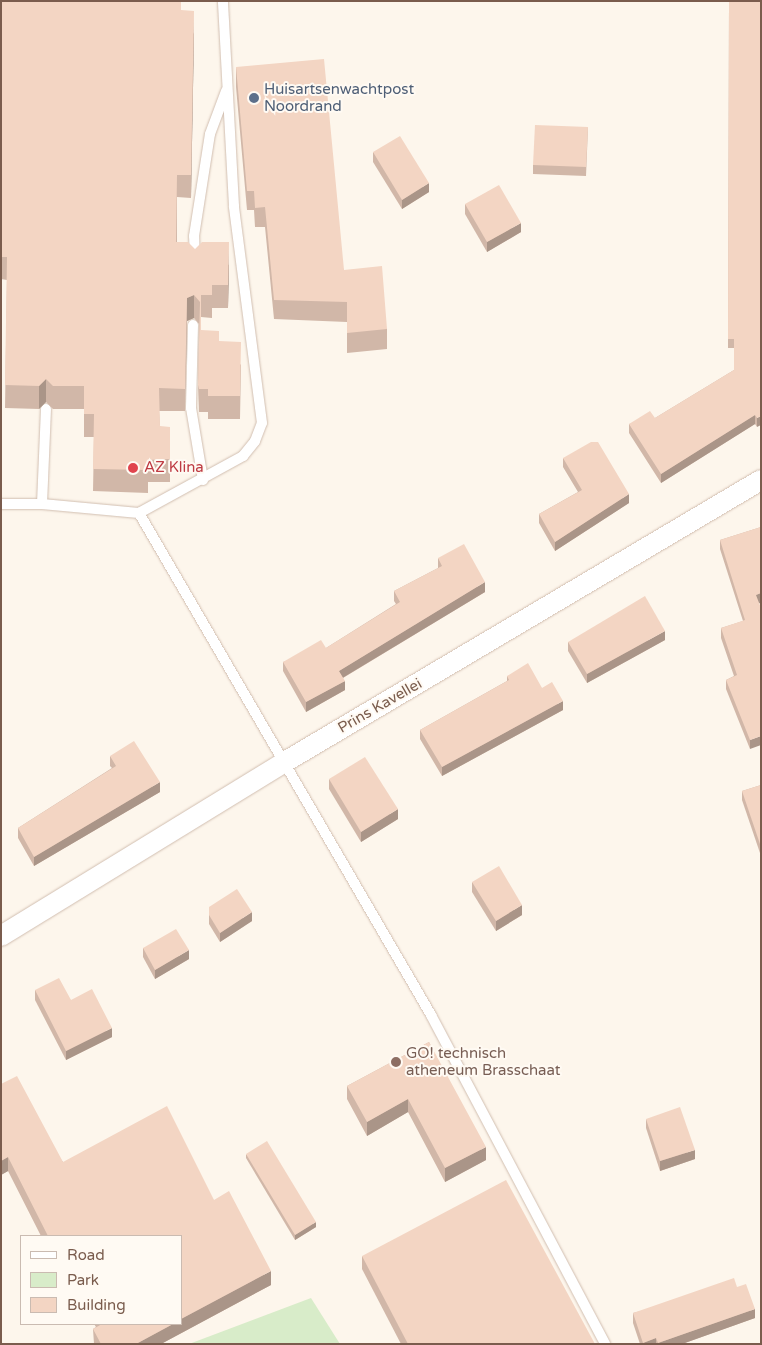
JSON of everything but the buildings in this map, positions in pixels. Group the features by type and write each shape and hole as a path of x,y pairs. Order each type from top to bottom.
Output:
{"street":[{"name":"Prins Kavellei","path":"1,936 283,763 761,480"}],"lane":[{"path":"1,504 42,504 139,513 203,480 243,456 256,441 262,423 234,206 226,90 224,1"},
{"path":"195,265 194,236 210,134 226,90"},
{"path":"193,325 191,408 203,480"},
{"path":"42,504 46,409"},
{"path":"139,513 431,1015 605,1344"}],"green space":[{"path":"311,1298 340,1344 189,1344"}],"place":[{"name":"Huisartsenwachtpost Noordrand","path":"254,98"},
{"name":"AZ Klina","path":"133,468"},
{"name":"GO! technisch atheneum Brasschaat","path":"396,1062"}]}
